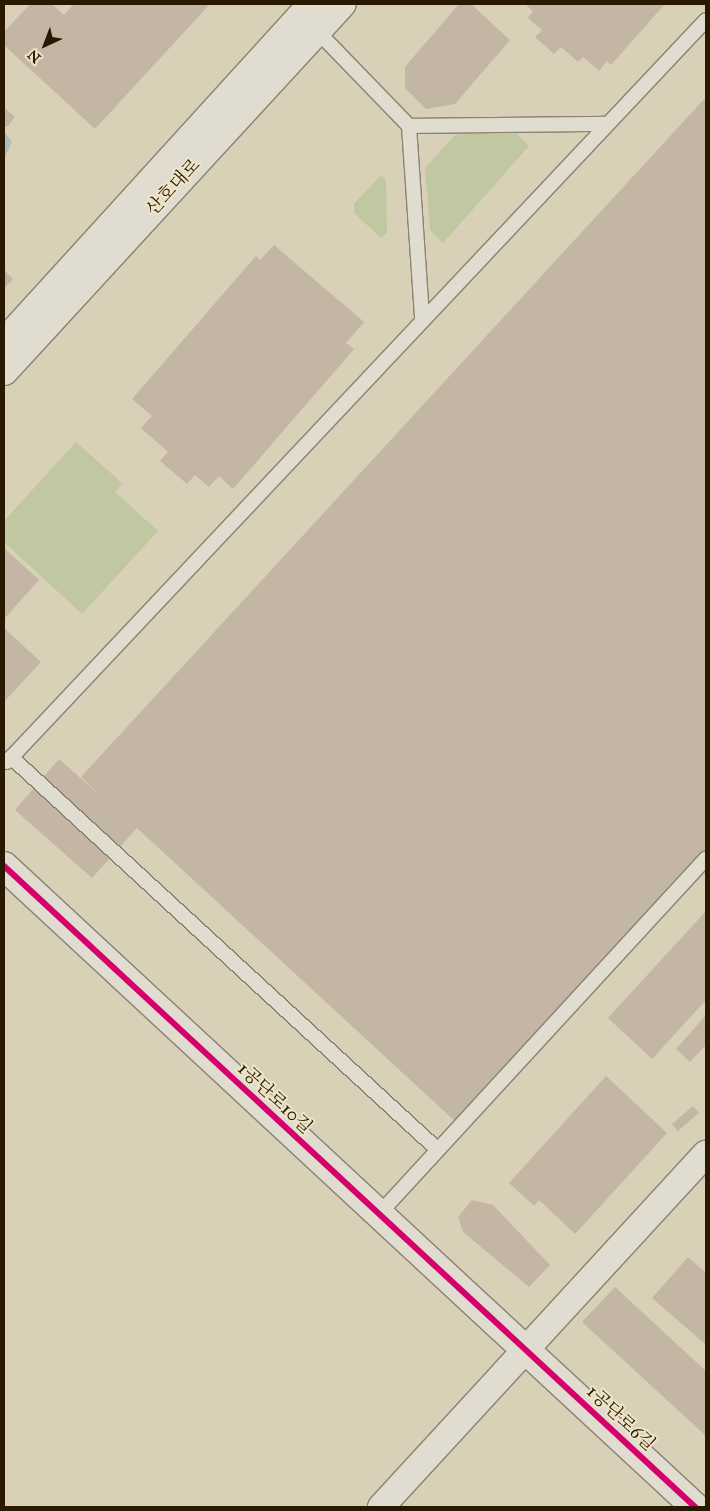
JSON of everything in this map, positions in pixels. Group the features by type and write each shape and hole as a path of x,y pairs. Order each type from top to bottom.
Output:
{"main road":[{"name":"산호대로","path":"4,342 311,17 342,4"},
{"name":"산호대로","path":"4,371 311,17"},
{"name":"1공단로10길","path":"4,866 527,1351"},
{"name":"1공단로6길","path":"527,1351 695,1507"}],"street":[{"path":"381,1507 527,1351 706,1154"}],"lane":[{"path":"311,17 409,126 422,318"},
{"path":"438,1150 9,759 422,318 706,20"},
{"path":"409,126 607,124"},
{"path":"379,1214 706,859"}],"green space":[{"path":"514,131 529,146 443,243 430,230 425,168 455,135"},
{"path":"381,175 386,180 387,232 381,238 354,213 354,204"},
{"path":"76,442 122,483 115,492 158,531 82,614 4,542 4,521"}],"shaded area":[{"path":"4,131 12,142 4,159"}],"building":[{"path":"30,4 52,4 64,15 74,4 210,4 95,129 4,45 4,32"},
{"path":"459,4 471,4 510,40 455,104 426,109 405,88 405,67"},
{"path":"525,4 665,4 611,65 607,61 599,71 583,57 578,62 561,47 554,54 535,37 542,30 528,18 533,11"},
{"path":"706,97 706,851 457,1123 137,828 92,878 15,810 59,759 104,799 81,777"},
{"path":"4,107 15,117 7,127 4,125"},
{"path":"274,245 364,322 346,343 354,349 233,489 219,476 209,487 195,475 187,484 160,461 168,452 141,428 152,416 132,399 256,256 260,260"},
{"path":"4,270 13,279 4,289"},
{"path":"4,548 39,580 4,619"},
{"path":"4,628 41,662 4,702"},
{"path":"706,911 706,1000 652,1059 608,1018"},
{"path":"706,1015 706,1045 690,1062 676,1049"},
{"path":"606,1076 667,1133 575,1234 539,1200 534,1206 509,1183"},
{"path":"693,1106 699,1113 678,1131 672,1124"},
{"path":"472,1200 493,1205 550,1265 529,1287 463,1232 458,1217"},
{"path":"688,1257 706,1273 705,1344 652,1298"},
{"path":"615,1287 706,1371 706,1436 582,1322"}],"cycle path":[{"path":"4,866 695,1507"}]}
